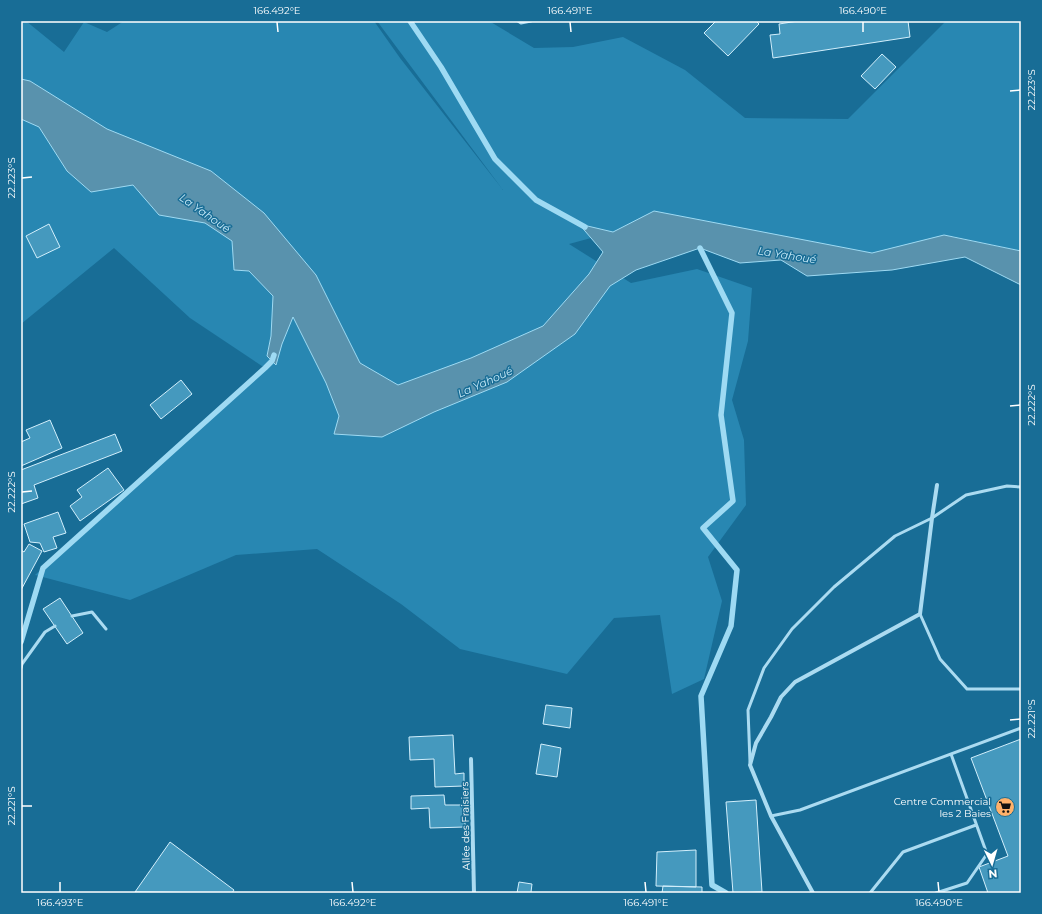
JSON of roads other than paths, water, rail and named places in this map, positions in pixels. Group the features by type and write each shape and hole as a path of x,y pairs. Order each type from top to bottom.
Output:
{"street":[{"path":"813,893 771,816 750,765 756,743 781,697 795,682 920,614 937,485"},
{"name":"Allée des Fraisiers","path":"472,759 474,893"}],"lane":[{"path":"518,21 521,23 531,21"},
{"path":"750,765 748,710 764,668 792,629 834,587 895,536 932,518 966,495 1007,486 1021,487"},
{"path":"72,616 92,612 106,629"},
{"path":"920,614 940,659 967,689 1021,690"},
{"path":"21,665 45,632 55,626"},
{"path":"771,816 800,810 1021,728"},
{"path":"936,893 967,883 987,854 951,754"},
{"path":"870,893 903,852 976,825"}],"water":[{"name":"La Yahoué","path":"21,79 30,81 107,129 211,171 264,213 316,275 360,363 398,385 471,358 543,326 589,274 603,252 579,224 613,232 654,211 872,253 944,235 1021,251 1021,285 965,257 892,270 807,276 781,260 740,263 700,248 636,270 610,286 575,334 507,382 434,412 382,437 334,434 339,416 326,383 293,317 282,344 276,365 267,356 271,336 273,296 249,271 234,270 232,241 205,223 159,215 133,185 91,192 67,171 39,127 21,119"}],"waterway":[{"path":"410,21 441,67 495,159 536,200 585,227"},
{"path":"700,248 732,313 721,415 733,501 703,528 737,570 731,626 701,696 712,885 726,893"},
{"path":"21,642 43,568 265,368 272,361 274,355"}],"place":[{"name":"Centre Commercial les 2 Baies","path":"1005,807"}]}
